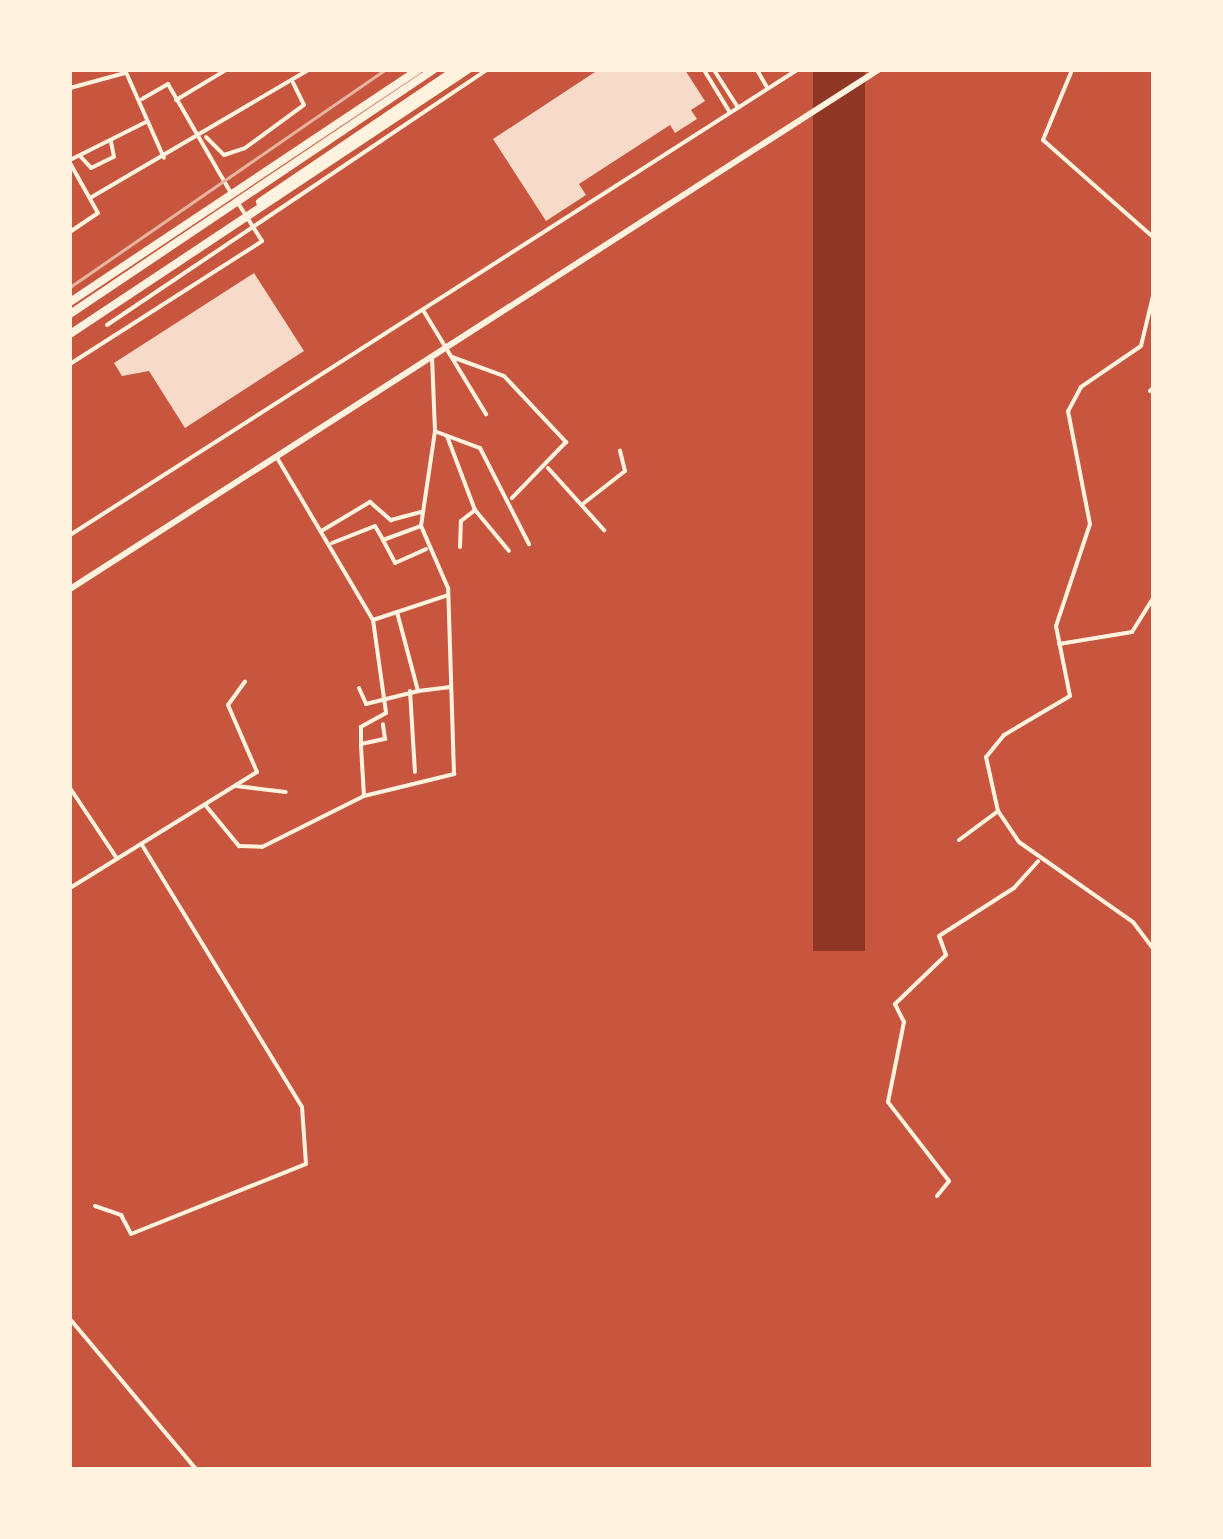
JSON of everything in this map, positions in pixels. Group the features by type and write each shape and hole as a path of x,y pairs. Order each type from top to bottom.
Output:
{"highway":[{"path":"70,302 418,70"},
{"path":"70,314 433,70"},
{"path":"70,332 455,70"},
{"path":"70,332 468,70"}],"main road":[{"path":"70,588 445,344 878,70"}],"street":[{"path":"176,100 226,70"},
{"path":"90,198 206,137 308,70"},
{"path":"106,324 488,70"},
{"path":"704,70 728,111"},
{"path":"714,70 737,106"},
{"path":"757,70 767,87"},
{"path":"70,535 424,313 728,111 797,70"},
{"path":"1072,70 1043,140 1153,237"},
{"path":"70,88 126,71 142,99 164,158"},
{"path":"206,137 224,155 245,148 306,102 293,82"},
{"path":"70,364 262,240 196,141 167,83 142,99"},
{"path":"70,232 98,213 70,162 148,121"},
{"path":"80,156 91,168 114,158 112,141"},
{"path":"1153,296 1141,346 1081,386 1068,410 1090,524 1056,626 1066,703 986,752 998,811 1038,860 1133,922 1153,950"},
{"path":"424,313 486,414"},
{"path":"206,806 242,848 364,796 451,779 448,595 422,526 435,431 432,356"},
{"path":"452,357 504,376 564,438 548,468 512,498"},
{"path":"435,431 480,448 512,498 529,544"},
{"path":"447,436 475,510 509,551"},
{"path":"584,503 626,471 620,451"},
{"path":"276,456 324,530 373,620 386,714 361,726 364,796"},
{"path":"548,468 584,503 604,530"},
{"path":"324,530 370,502 391,520 422,512"},
{"path":"460,546 461,521 475,510"},
{"path":"332,544 376,526 393,562 428,548"},
{"path":"384,540 422,526"},
{"path":"373,620 448,595"},
{"path":"1059,644 1132,632 1153,598"},
{"path":"397,612 418,691"},
{"path":"70,888 116,856 142,845 206,806 259,767 228,706 245,682"},
{"path":"360,688 366,704 410,691 451,687"},
{"path":"410,691 414,772"},
{"path":"361,744 386,739 384,724"},
{"path":"236,786 286,792"},
{"path":"70,788 116,856"},
{"path":"959,840 998,811"},
{"path":"95,1206 121,1216 131,1234 306,1164 306,1115 142,845"},
{"path":"937,1196 949,1181 888,1102 904,1022 895,1004 946,955 939,936 1014,888 1038,860"},
{"path":"70,1319 196,1469"}],"shaded area":[{"path":"813,70 865,70 865,951 813,951"}],"building":[{"path":"598,70 685,70 705,101 691,110 697,119 675,133 670,125 579,184 586,195 546,221 493,139"},
{"path":"254,273 304,351 185,428 149,371 122,376 114,363"}],"railway":[{"path":"70,287 385,70"}]}
